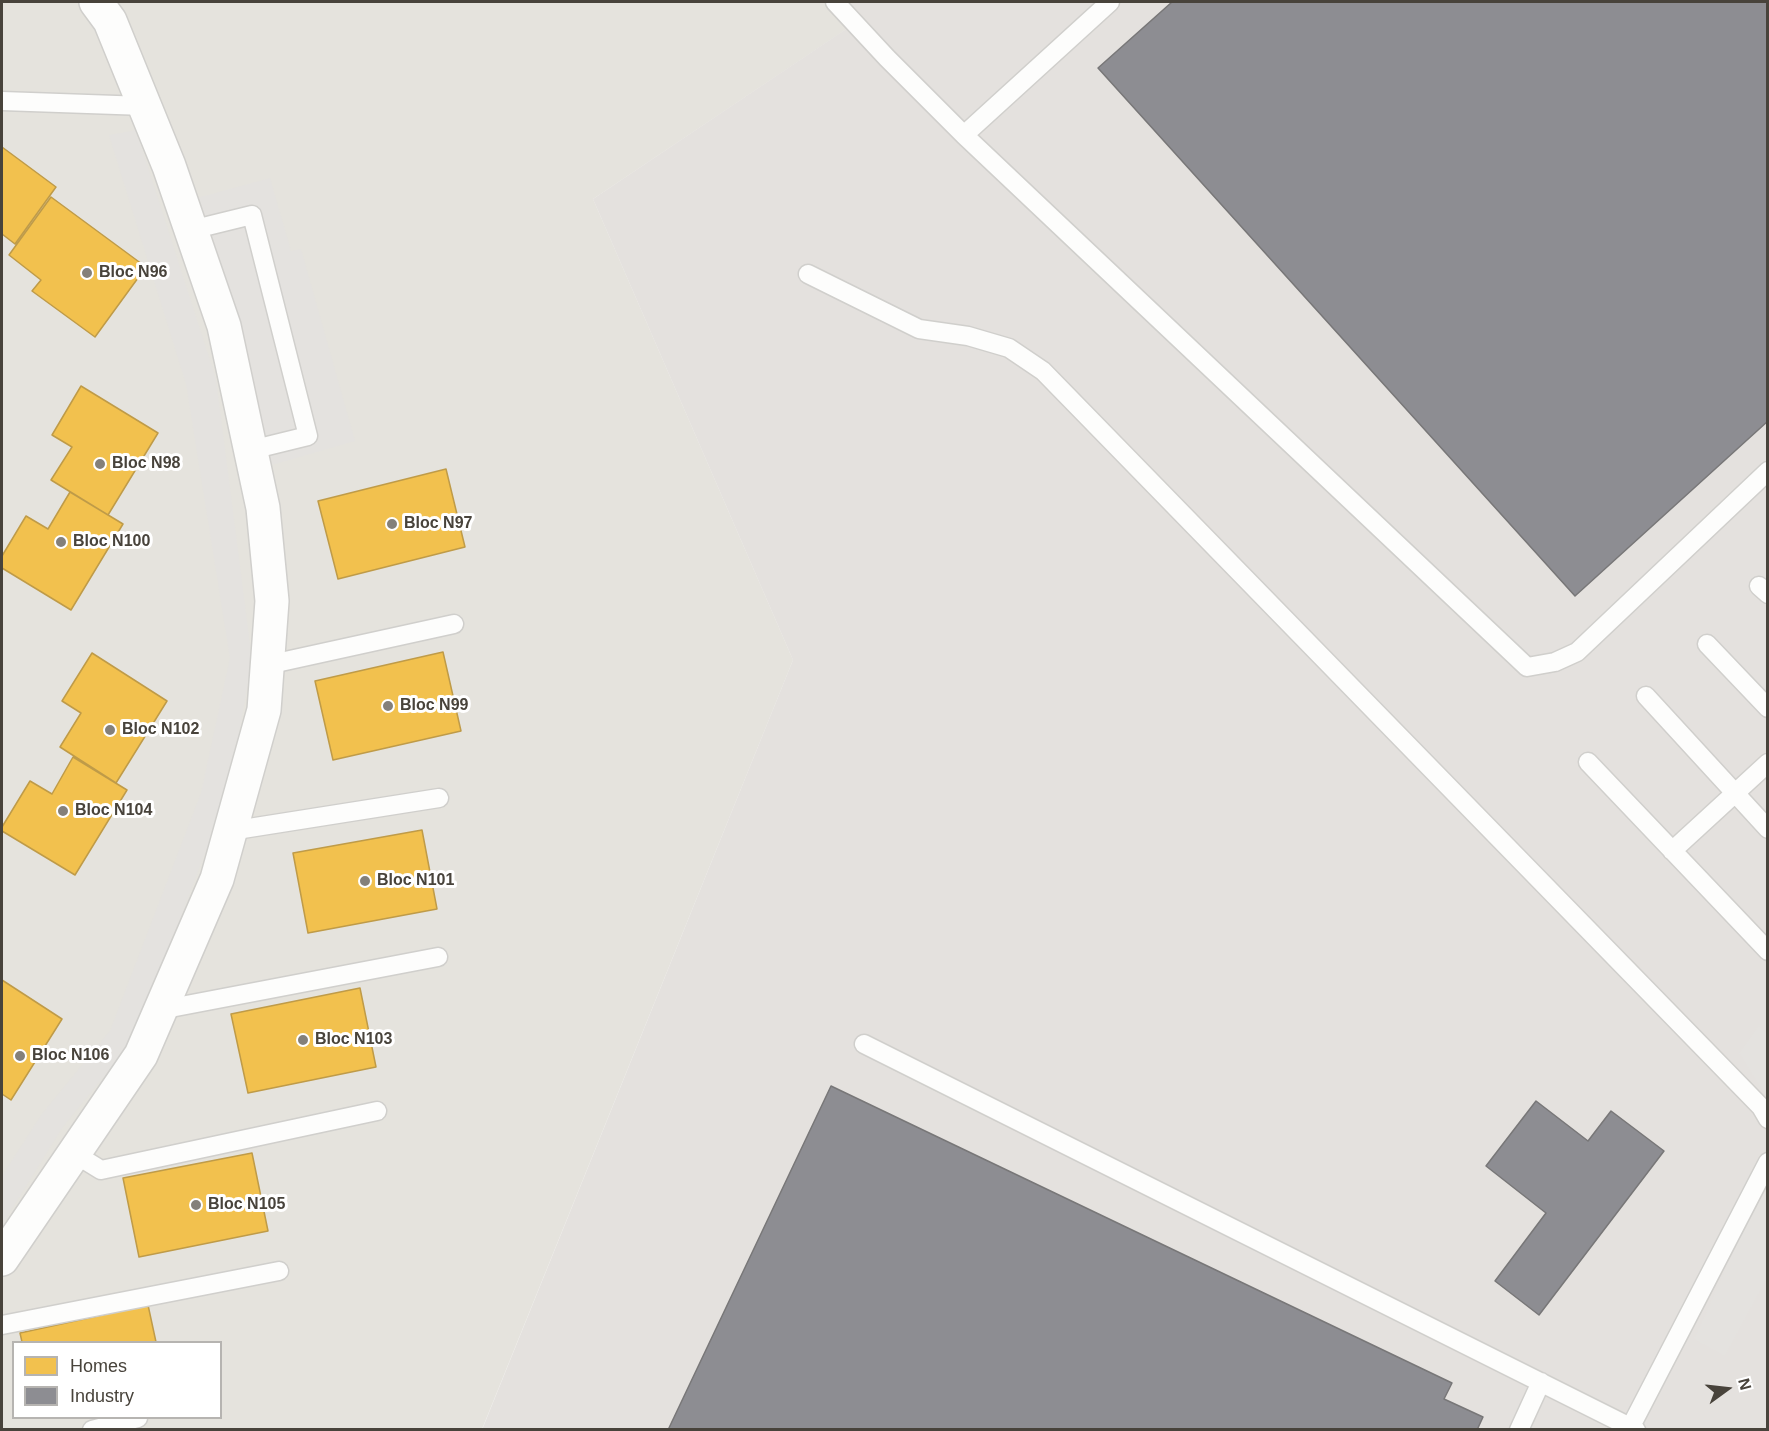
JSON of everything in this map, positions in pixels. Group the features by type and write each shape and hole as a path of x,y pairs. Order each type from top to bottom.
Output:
{"street":[{"path":"2,1259 141,1055 217,879 264,710 272,601 263,508 224,326 169,166 110,21 96,2"}],"lane":[{"path":"835,2 964,135 1527,667 1555,662 1577,652 1767,471"},
{"path":"964,135 1110,2"},
{"path":"2,101 145,106"},
{"path":"191,230 252,215 308,436 251,450"},
{"path":"808,274 919,329 968,336 1009,348 1043,371 1761,1107 1767,1119"},
{"path":"267,664 454,624"},
{"path":"1707,644 1767,708"},
{"path":"1646,696 1767,829"},
{"path":"1588,762 1767,951"},
{"path":"1672,851 1767,763"},
{"path":"230,831 439,798"},
{"path":"160,1010 438,957"},
{"path":"864,1044 1632,1429 1767,1162"},
{"path":"75,1154 101,1170 377,1111"},
{"path":"2,1325 279,1271"},
{"path":"1519,1430 1541,1382"},
{"path":"92,1430 134,1419"}],"shaded area":[{"path":"2,2 873,2 857,22 593,199 793,660 482,1429 2,1430"},
{"path":"832,2 1767,2 1767,1429 482,1430 793,660 593,199 852,25"},
{"path":"136,130 216,379 252,660 229,790 135,1038 62,1128 2,1225 2,1176 42,1114 110,1031 201,793 230,658 186,384 109,135"},
{"path":"270,178 291,251 301,249 355,441 272,465 197,198"},
{"path":"1759,1025 1767,1034 1767,1098 1739,1053"},
{"path":"1767,1176 1767,1278 1725,1356 1694,1339"}],"building: Homes":[{"path":"2,147 56,187 15,244 2,234"},
{"name":"Bloc N96","path":"51,197 146,267 95,337 32,291 41,280 9,255"},
{"name":"Bloc N98","path":"81,386 158,433 108,515 51,480 72,447 52,435"},
{"name":"Bloc N97","path":"446,469 465,547 338,579 318,501"},
{"name":"Bloc N100","path":"70,492 123,524 71,610 2,568 2,556 26,516 48,529"},
{"name":"Bloc N99","path":"443,652 461,731 333,760 315,681"},
{"name":"Bloc N102","path":"92,653 167,701 116,783 60,747 81,713 62,701"},
{"name":"Bloc N104","path":"73,757 127,790 75,875 2,831 2,827 30,781 52,794"},
{"name":"Bloc N101","path":"422,830 437,909 308,933 293,853"},
{"name":"Bloc N106","path":"2,980 62,1019 11,1100 2,1094"},
{"name":"Bloc N103","path":"360,988 376,1067 248,1093 231,1014"},
{"name":"Bloc N105","path":"252,1153 268,1231 139,1257 123,1178"},
{"path":"148,1305 156,1341 22,1341 20,1333"}],"building: Industry":[{"path":"1172,2 1768,2 1768,421 1575,596 1098,68"},
{"path":"831,1086 1452,1383 1444,1399 1483,1417 1477,1430 668,1430"},
{"path":"1536,1101 1588,1141 1611,1111 1664,1151 1539,1315 1495,1281 1546,1213 1486,1166"}],"place":[{"name":"Bloc N96","path":"87,273"},
{"name":"Bloc N98","path":"100,464"},
{"name":"Bloc N97","path":"392,524"},
{"name":"Bloc N100","path":"61,542"},
{"name":"Bloc N99","path":"388,706"},
{"name":"Bloc N102","path":"110,730"},
{"name":"Bloc N104","path":"63,811"},
{"name":"Bloc N101","path":"365,881"},
{"name":"Bloc N103","path":"303,1040"},
{"name":"Bloc N106","path":"20,1056"},
{"name":"Bloc N105","path":"196,1205"}]}
